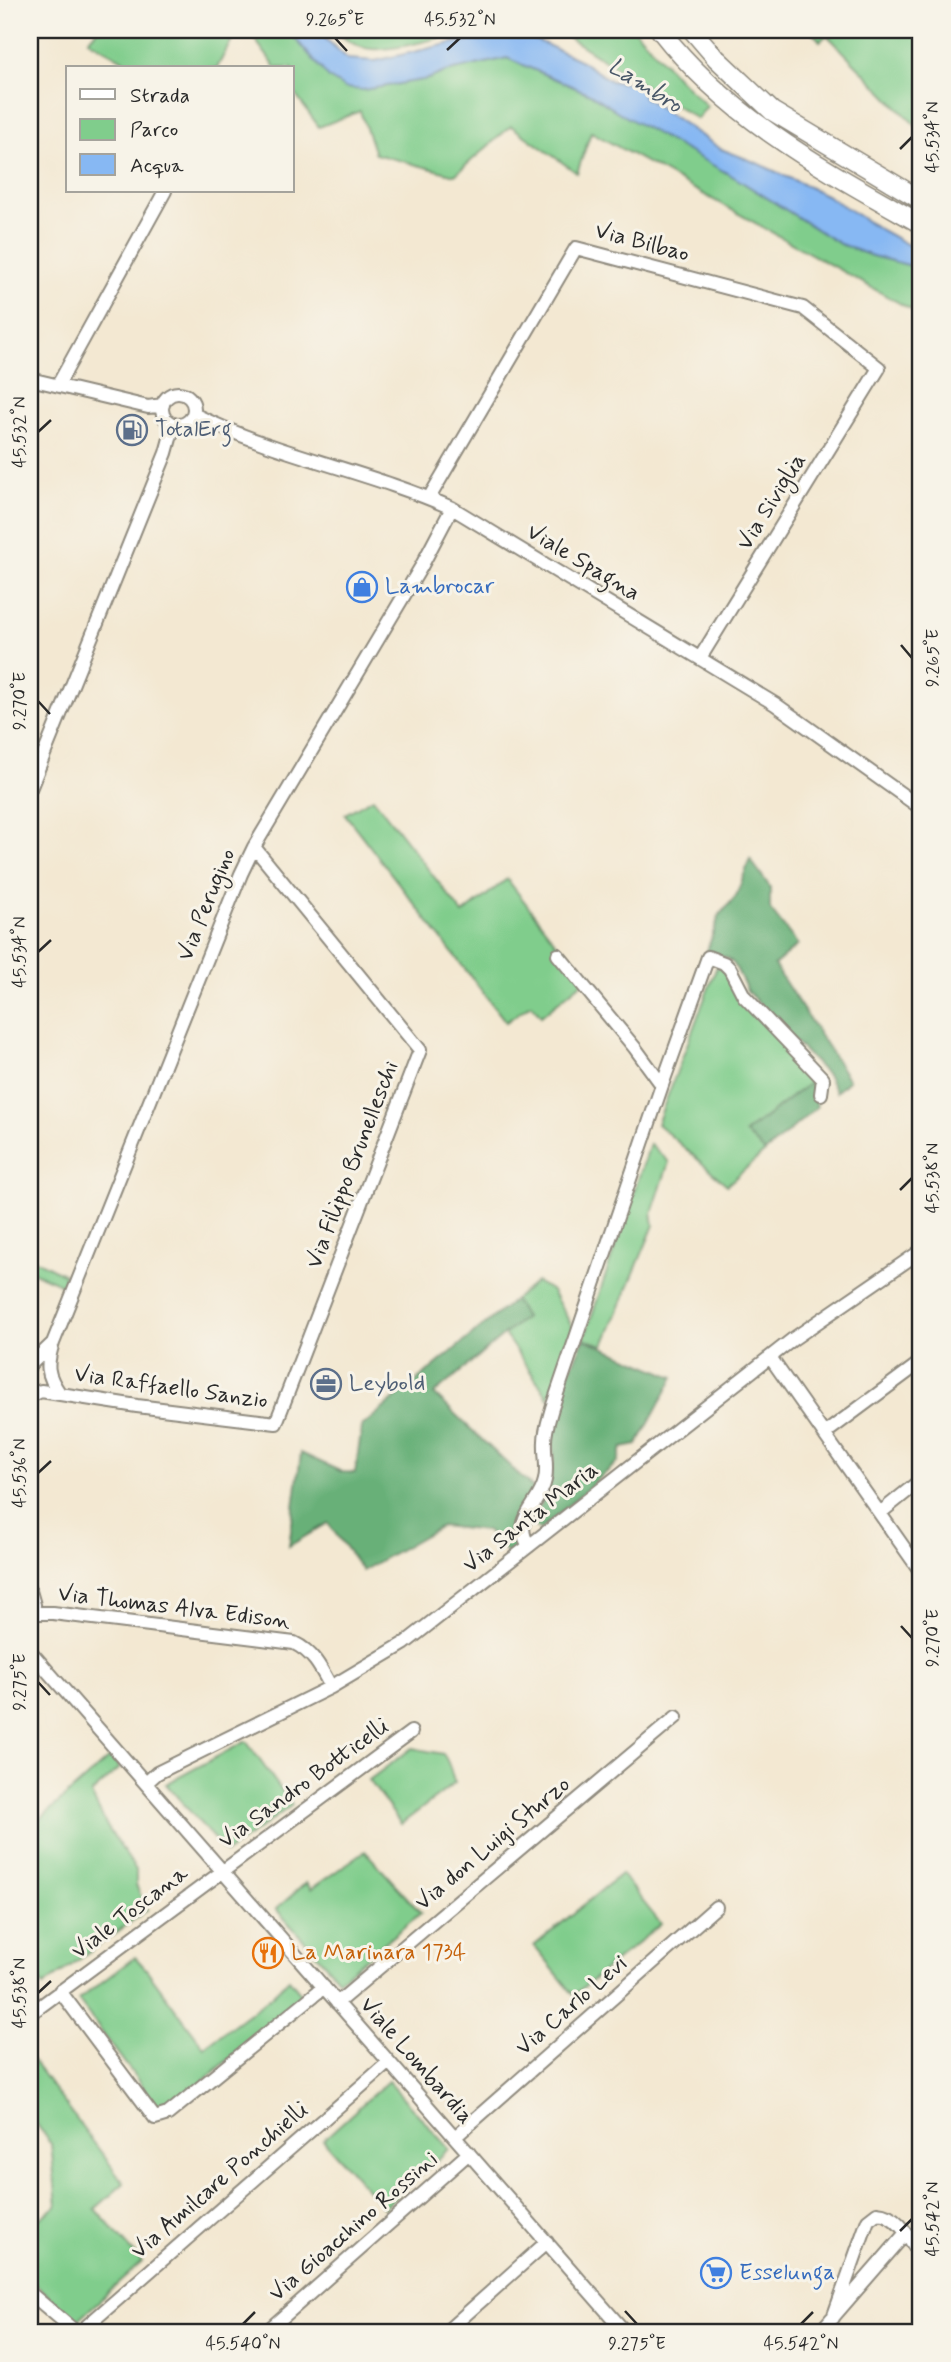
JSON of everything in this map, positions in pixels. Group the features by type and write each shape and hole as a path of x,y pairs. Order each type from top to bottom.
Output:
{"highway":[{"path":"660,30 704,79 753,122 805,157 921,224"},
{"path":"692,30 716,58 772,111 921,200"}],"street":[{"path":"58,386 164,192"},
{"name":"Via Bilbao","path":"429,498 576,248 803,308 879,368"},
{"name":"Via Siviglia","path":"700,659 879,368"},
{"name":"Viale Spagna","path":"30,379 148,407 163,405 173,394 183,394 191,400 193,414 226,430 452,508 775,704 921,808"},
{"path":"163,405 166,419 174,424 188,422 193,414"},
{"path":"30,789 163,461 174,424"},
{"name":"Via Perugino","path":"60,1394 53,1384 47,1362 53,1343 254,847 414,579 452,508"},
{"name":"Via Filippo Brunelleschi","path":"254,847 420,1050 276,1423"},
{"path":"558,955 662,1085"},
{"path":"529,1546 522,1528 545,1482 545,1437 552,1408 662,1085 709,957 724,963 730,969 744,996 823,1079 821,1094"},
{"name":"Via Santa Maria","path":"146,1783 157,1773 331,1687 405,1643 770,1357 921,1251"},
{"name":"Via Perugino","path":"30,1364 53,1343"},
{"path":"770,1357 921,1572"},
{"path":"824,1433 921,1362"},
{"path":"30,1396 41,1391 60,1394"},
{"name":"Via Raffaello Sanzio","path":"60,1394 276,1423"},
{"path":"880,1513 921,1480"},
{"path":"30,1591 34,1605 31,1615"},
{"name":"Via Thomas Alva Edison","path":"31,1615 53,1613 294,1643 304,1647 312,1655 331,1687"},
{"name":"Viale Lombardia","path":"32,1652 625,2332"},
{"name":"Via don Luigi Sturzo","path":"337,2003 676,1717"},
{"name":"Via Sandro Botticelli","path":"222,1870 411,1732"},
{"name":"Viale Toscana","path":"30,2014 222,1870"},
{"name":"Via Carlo Levi","path":"455,2137 716,1907"},
{"path":"60,1991 155,2118 168,2114 324,1987"},
{"name":"Via Amilcare Ponchielli","path":"78,2332 389,2062"},
{"name":"Via Gioacchino Rossini","path":"266,2332 469,2153"},
{"path":"833,2318 869,2220 877,2213 886,2213 897,2221 921,2257"},
{"path":"821,2332 905,2234"},
{"path":"446,2332 547,2242"},
{"path":"30,2293 78,2332"}],"green space":[{"path":"97,30 237,30 218,66 134,66 88,40"},
{"path":"248,30 288,30 313,57 363,90 428,79 445,72 507,58 590,94 734,177 840,244 872,256 916,267 921,271 921,315 591,132 577,173 511,126 455,175 375,154 360,111 319,127 294,93 294,66 275,66"},
{"path":"334,30 473,30 408,45 372,49 356,45"},
{"path":"549,30 635,30 707,106 697,119 563,34"},
{"path":"811,30 921,30 921,131 827,35 820,41"},
{"path":"373,798 463,914 507,879 585,980 541,1016 531,1004 506,1022 345,814"},
{"path":"750,859 770,887 770,909 798,945 774,965 849,1080 836,1092 828,1076 748,992 734,964 727,958 707,951 719,916 736,896"},
{"path":"717,966 725,970 731,987 741,1001 816,1078 746,1132 765,1152 727,1185 657,1124"},
{"path":"816,1078 813,1091 817,1107 765,1152 745,1133"},
{"path":"650,1144 669,1162 652,1213 654,1225 604,1345 584,1339"},
{"path":"30,1257 65,1275 62,1285 30,1271"},
{"path":"536,1282 551,1290 575,1331 549,1398 504,1334 525,1317 514,1300"},
{"path":"514,1300 525,1317 434,1394 535,1490 518,1523 519,1545 508,1554 486,1531 441,1526 362,1571 328,1523 289,1546 301,1453 342,1472 355,1473 362,1426"},
{"path":"584,1339 674,1377 637,1445 622,1448 618,1462 540,1530 530,1523 551,1475 554,1458 551,1433 555,1408"},
{"path":"246,1741 292,1805 226,1853 166,1784"},
{"path":"412,1748 443,1754 455,1783 401,1824 369,1780"},
{"path":"110,1757 120,1768 91,1794 108,1828 136,1870 136,1885 147,1910 43,1986 30,1969 30,1828"},
{"path":"365,1851 421,1913 339,1980 276,1909 306,1883 311,1889"},
{"path":"621,1874 661,1924 574,1995 534,1946"},
{"path":"135,1957 204,2047 267,2000 289,1979 303,1996 173,2107 159,2109 78,2000"},
{"path":"30,2057 124,2183 95,2209 142,2262 77,2321 30,2279 30,2225 57,2206 51,2144 30,2115"},
{"path":"388,2081 449,2149 384,2208 323,2140"}],"water":[{"path":"288,30 316,30 348,59 375,61 452,43 505,37 534,39 578,59 611,81 639,85 644,97 721,149 826,195 921,252 921,271 916,267 872,256 840,244 734,177 590,94 507,58 445,72 428,79 363,90 345,88 329,78"}],"place":[{"name":"TotalErg","path":"132,430"},
{"name":"Lambrocar","path":"362,587"},
{"name":"Leybold","path":"326,1384"},
{"name":"La Marinara 1734","path":"268,1953"},
{"name":"Esselunga","path":"716,2273"}],"water label":[{"name":"Lambro","path":"645,86"}]}
